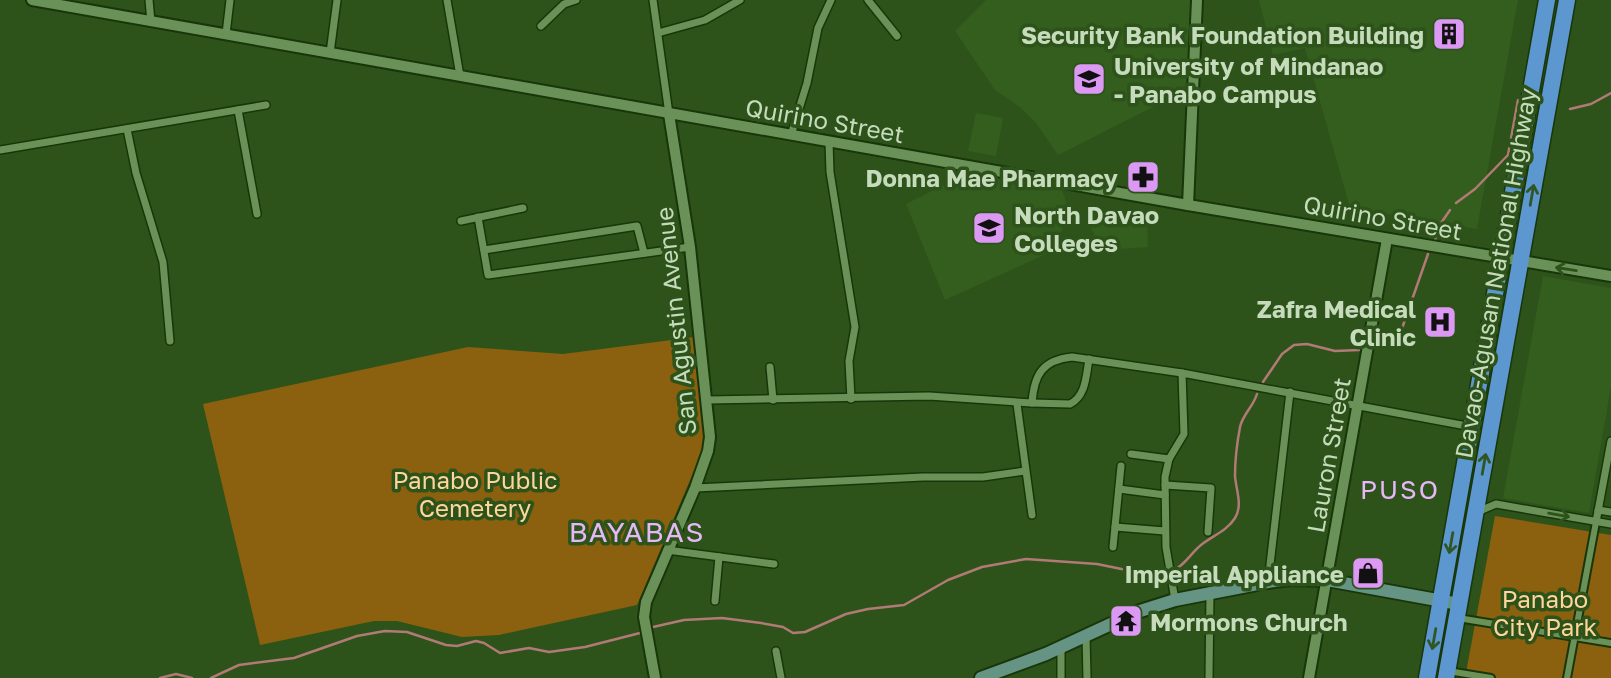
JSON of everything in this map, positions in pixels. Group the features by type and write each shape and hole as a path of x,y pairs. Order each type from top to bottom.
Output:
{"highway":[{"name":"Davao-Agusan National Highway","path":"1428,673 1547,0"},
{"name":"Davao-Agusan National Highway","path":"1446,674 1567,0"},
{"path":"1428,673 1446,674"}],"main road":[{"path":"985,677 1137,612 1210,592 1289,579 1327,580 1441,601 1458,611"}],"street":[{"name":"Quirino Street","path":"32,0 86,4 151,22 1188,205 1611,276"},
{"path":"149,0 151,22"},
{"path":"226,34 230,0"},
{"path":"330,53 337,0"},
{"path":"447,0 460,76"},
{"path":"541,26 564,4 576,0"},
{"path":"653,0 669,114"},
{"path":"658,33 705,20 740,0"},
{"path":"791,135 807,83 818,28 831,0"},
{"path":"868,0 897,36"},
{"path":"1188,205 1197,0"},
{"path":"0,150 266,105"},
{"path":"237,110 257,214"},
{"name":"San Agustin Avenue","path":"655,678 644,609 695,488 710,444 690,247 669,114"},
{"path":"127,128 136,173 163,262 170,341"},
{"path":"829,142 830,173 855,327 849,361 852,399"},
{"path":"461,221 523,208"},
{"path":"478,217 488,275 690,247"},
{"path":"484,250 637,226 644,253"},
{"name":"Lauron Street","path":"1309,678 1387,239"},
{"path":"1032,403 1035,385 1045,366 1065,358 1089,359 1290,392 1472,427"},
{"path":"707,400 929,396 1017,404 1070,404 1075,402 1083,390 1089,359"},
{"path":"771,367 773,400"},
{"path":"1175,600 1167,558 1165,485 1169,459 1184,435 1182,373"},
{"path":"1268,582 1290,392"},
{"path":"1017,404 1032,515"},
{"path":"1567,678 1611,441"},
{"path":"1131,454 1169,459"},
{"path":"1113,547 1121,466"},
{"path":"695,488 983,477 1025,471"},
{"path":"1165,485 1211,488 1208,532"},
{"path":"1119,489 1165,495"},
{"path":"1457,510 1475,513 1496,504 1611,524"},
{"path":"1598,510 1611,512"},
{"path":"1115,527 1165,531"},
{"path":"667,550 774,564"},
{"path":"715,601 719,556"},
{"path":"1209,678 1210,592"},
{"path":"1458,611 1611,643"},
{"path":"1086,635 1087,678"},
{"path":"1061,646 1062,678"},
{"path":"776,651 781,678"},
{"path":"1446,674 1492,678"}],"shaded area":[{"name":"University of Mindanao - Panabo Campus","path":"986,0 1194,0 1189,89 1058,155 1036,123 1020,107 995,90 955,31"},
{"path":"1259,0 1518,0 1477,229 1350,208 1305,48 1273,55"},
{"path":"976,113 1003,118 996,156 968,151"},
{"name":"North Davao Colleges","path":"970,172 1062,190 1068,207 1057,249 945,300 906,204"},
{"path":"1117,213 1147,213 1148,247 1094,251 1094,233 1086,221 1097,215 1116,217"},
{"path":"1543,276 1611,288 1611,387 1589,513 1503,498"}],"green space":[{"name":"Panabo Public Cemetery","path":"695,337 704,429 702,452 637,605 499,635 462,637 397,621 374,621 260,645 203,404 468,347 563,354"},
{"name":"Panabo City Park","path":"1495,516 1611,535 1611,678 1465,678"}],"waterway":[{"path":"1570,109 1591,104 1611,93"},
{"path":"1456,203 1475,189 1508,155 1518,100"},
{"path":"1435,240 1439,226 1450,210"},
{"path":"1377,345 1393,342 1399,337 1428,254"},
{"path":"1263,382 1282,354 1294,345 1307,344 1335,351 1359,350"},
{"path":"1173,571 1235,518 1239,503 1235,476 1240,427 1257,394"},
{"path":"653,627 684,620 722,618 783,627 793,633 805,632 846,614 904,605 948,580 982,567 1026,559 1097,564 1146,574 1164,573"},
{"path":"211,678 239,665 294,658 357,636 385,631 407,632 446,645 457,646 476,641 500,653 529,648 549,652 585,647 640,633"},
{"path":"160,678 176,674 192,678"}],"place":[{"name":"Security Bank Foundation Building","path":"1449,34"},
{"name":"University of Mindanao - Panabo Campus","path":"1089,79"},
{"name":"Donna Mae Pharmacy","path":"1143,177"},
{"name":"North Davao Colleges","path":"989,228"},
{"name":"Zafra Medical Clinic","path":"1440,322"},
{"name":"Imperial Appliance","path":"1368,573"},
{"name":"Mormons Church","path":"1126,621"}],"district":[{"name":"PUSO","path":"1400,489"},
{"name":"BAYABAS","path":"637,531"}]}
